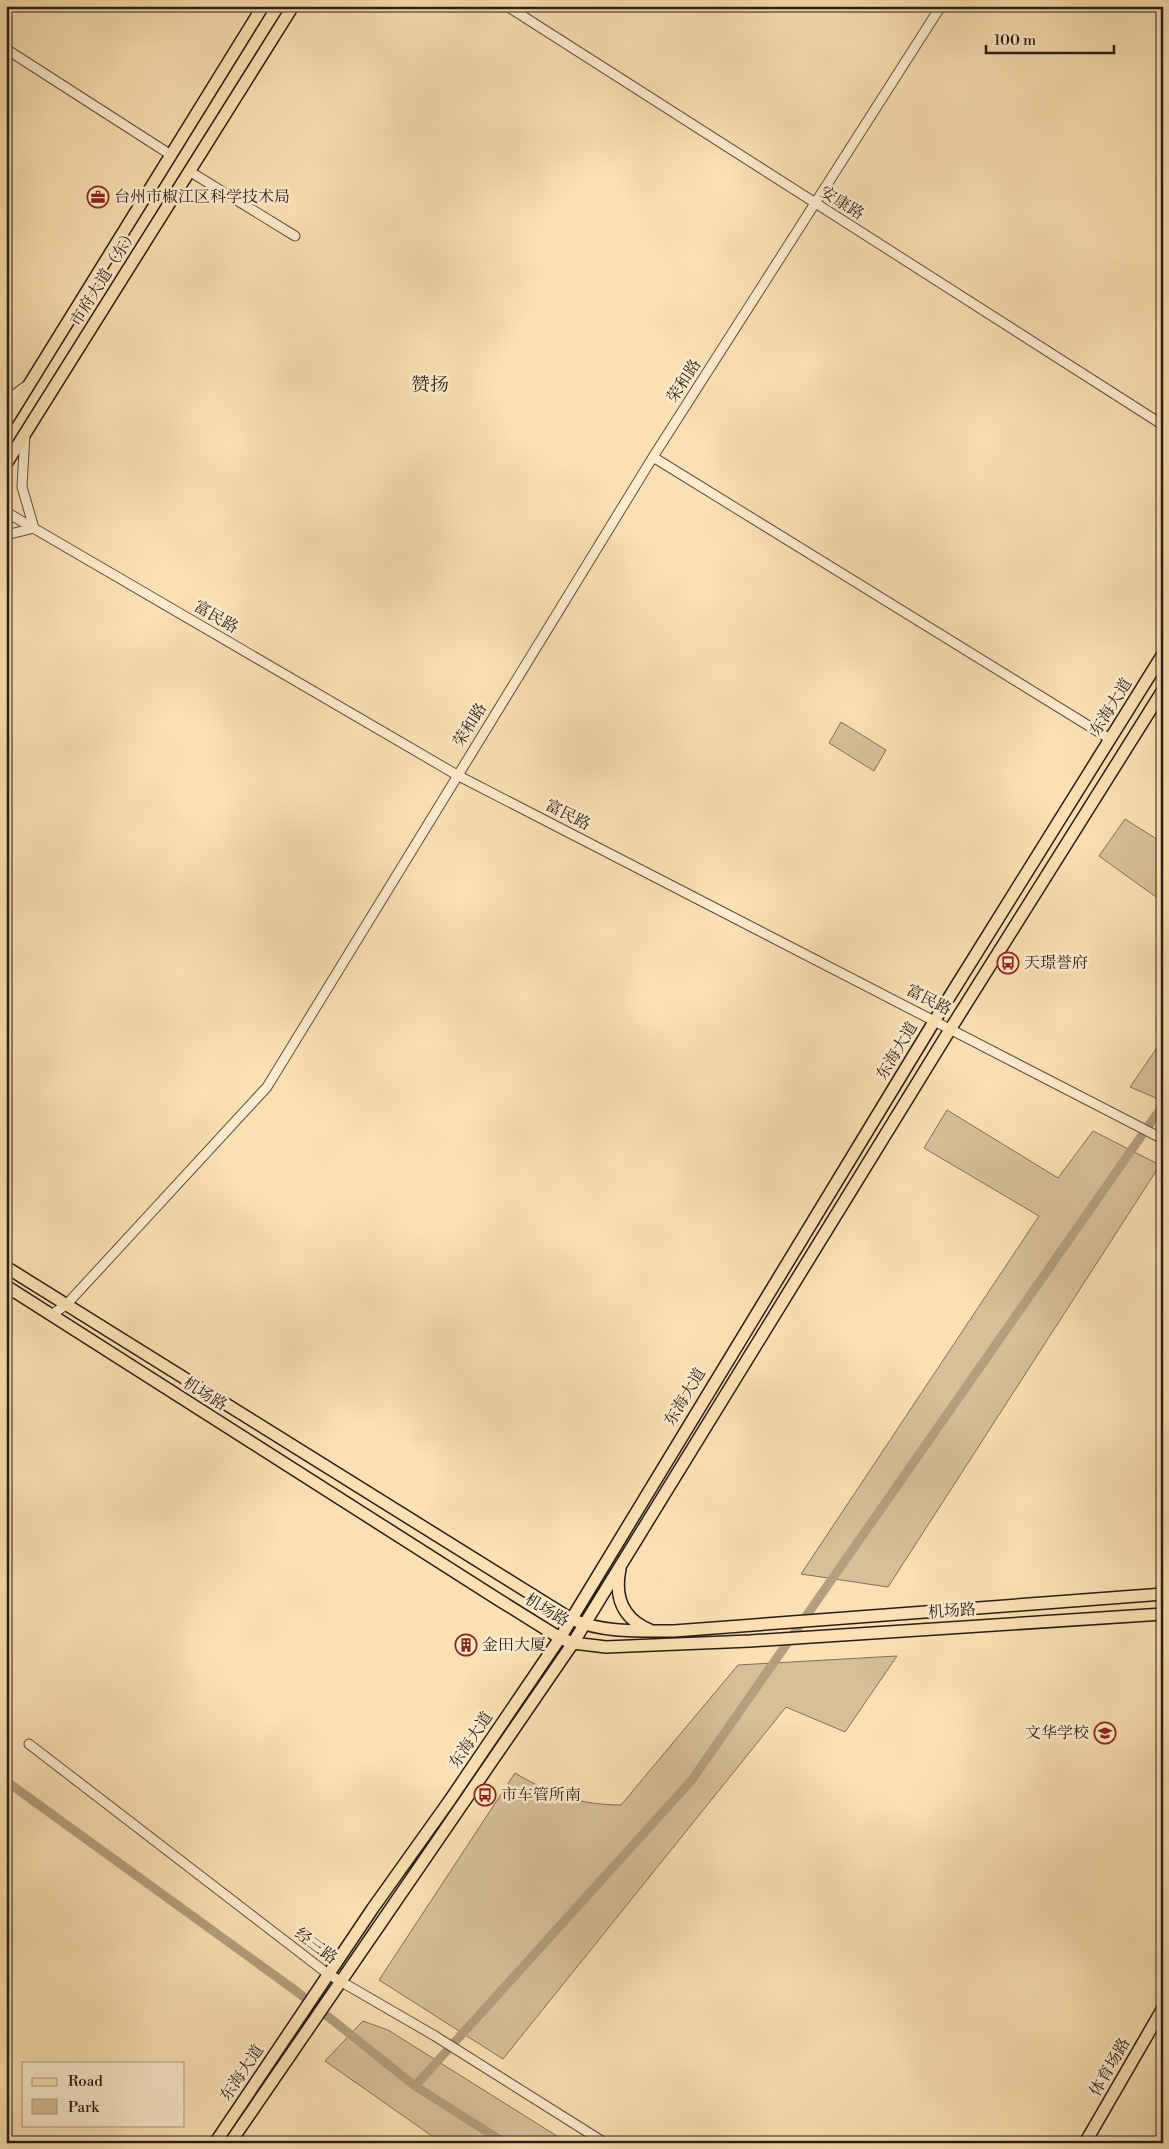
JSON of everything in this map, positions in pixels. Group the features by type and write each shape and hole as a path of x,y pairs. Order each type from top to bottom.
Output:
{"main road":[{"name":"市府大道（东）","path":"6,422 263,6"},
{"name":"市府大道（东）","path":"6,464 293,6"},
{"name":"东海大道","path":"215,2143 321,1984 450,1800 560,1638 935,1020 1163,654"},
{"name":"东海大道","path":"230,2143 584,1625 951,1028 1163,690"},
{"name":"机场路","path":"6,1267 570,1619 584,1625 618,1631 654,1632 1163,1594"},
{"name":"机场路","path":"6,1286 560,1638 573,1642 606,1647 750,1641 1163,1614"},
{"path":"621,1563 617,1594 622,1609 631,1619 654,1632"},
{"name":"体育场路","path":"1085,2143 1163,2008"}],"street":[{"name":"安康路","path":"507,6 1163,425"},
{"name":"荣和路","path":"51,1315 66,1304 267,1087 653,457 941,6"},
{"path":"6,49 171,155"},
{"path":"189,171 295,236"},
{"path":"6,402 30,383"},
{"path":"6,535 34,528 22,487 25,433"},
{"path":"653,457 1110,739"},
{"name":"富民路","path":"6,512 457,775 951,1028 1162,1139"},
{"name":"经三路","path":"29,1744 328,1974 336,1986 435,2036 604,2143"}],"green space":[{"path":"841,722 886,750 874,771 829,743"},
{"path":"1125,819 1163,843 1163,902 1099,856"},
{"path":"1163,1039 1163,1101 1130,1087"},
{"path":"947,1110 1058,1178 1093,1131 1160,1165 888,1587 801,1574 1039,1216 924,1148"},
{"path":"897,1656 845,1732 786,1707 503,2059 379,1980 515,1773 541,1787 566,1797 592,1803 621,1805 738,1665"},
{"path":"363,2021 388,2030 568,2143 442,2143 325,2061"}],"waterway":[{"path":"415,2086 691,1781 1163,1105"},
{"path":"6,1781 296,1991 415,2086 505,2143"}],"place":[{"name":"台州市椒江区科学技术局","path":"98,197"},
{"name":"天璟誉府","path":"1008,963"},
{"name":"金田大厦","path":"466,1645"},
{"name":"文华学校","path":"1105,1733"},
{"name":"市车管所南","path":"485,1795"}],"district":[{"name":"赞扬","path":"430,385"}]}
